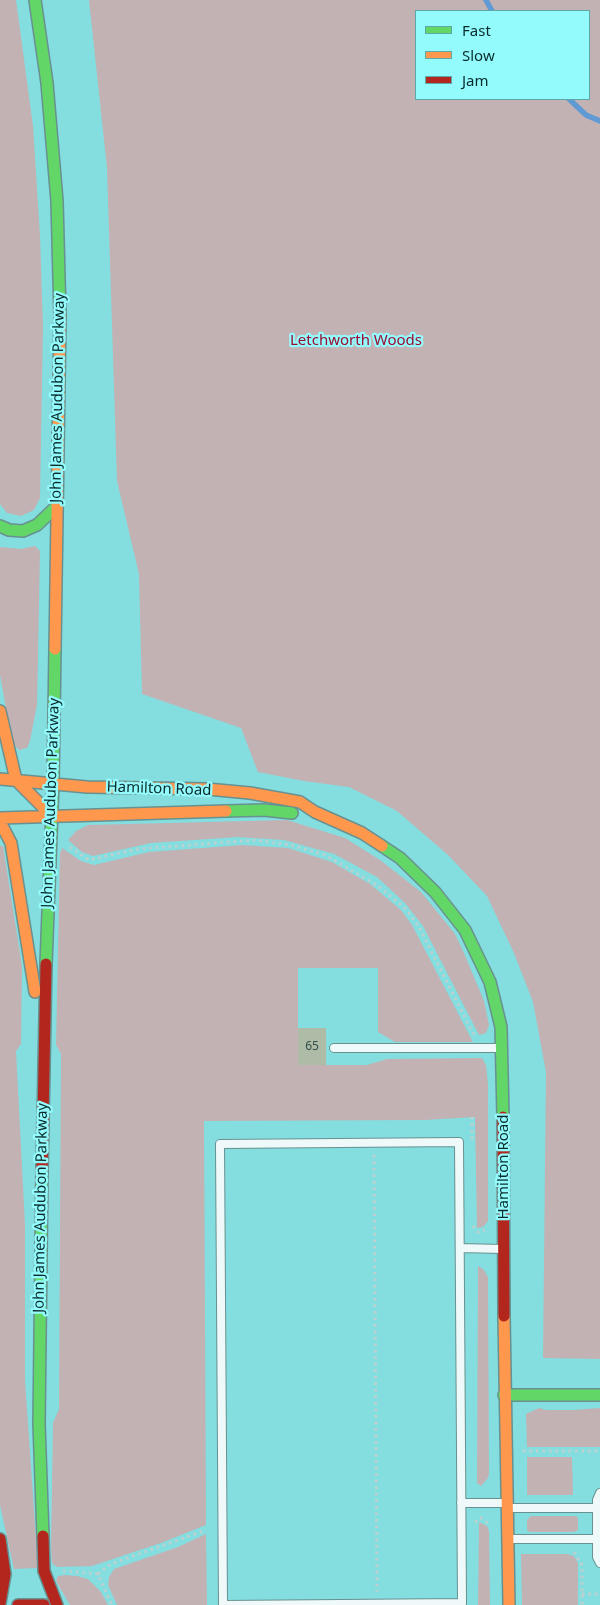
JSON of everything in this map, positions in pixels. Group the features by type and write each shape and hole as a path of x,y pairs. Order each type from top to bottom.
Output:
{"main road":[{"name":"John James Audubon Parkway","path":"35,0 47,83 57,201 60,298 53,783 49,843 43,1049 39,1424 44,1571 57,1605"},
{"path":"0,526 9,530 23,531 37,525 57,506"},
{"path":"0,710 16,780 51,815"},
{"name":"Hamilton Road","path":"0,779 87,787 207,789 250,793 300,802 315,812 362,832 400,858 417,873 465,930 490,982 501,1027 503,1048 504,1395 509,1539 509,1605"},
{"name":"Hamilton Road","path":"0,818 264,810 297,814 315,812"},
{"path":"0,822 10,843 43,1049"},
{"path":"504,1395 600,1394"},
{"path":"0,1539 5,1574 0,1603"},
{"path":"18,1605 36,1603 44,1605"}],"lane":[{"path":"334,1048 503,1048"},
{"path":"459,1142 460,1248 462,1603 223,1605 220,1144 459,1142"},
{"path":"460,1248 505,1249"},
{"path":"600,1493 597,1500 597,1557 600,1563"},
{"path":"462,1503 597,1508"},
{"path":"509,1539 597,1539"}],"path":[{"path":"49,843 65,844 89,860 138,849 255,840 291,845 325,855 372,882 406,909 419,927 481,1048"},
{"path":"472,1117 472,1146"},
{"path":"374,1155 377,1604"},
{"path":"473,1216 475,1230 478,1232 487,1228"},
{"path":"506,1452 600,1451"},
{"path":"475,1531 475,1522 481,1518 493,1528 493,1503"},
{"path":"55,1570 98,1574 111,1564 206,1530"},
{"path":"567,1549 576,1553 581,1561 582,1605"},
{"path":"98,1574 112,1605"},
{"path":"582,1594 600,1594"}],"shaded area":[{"path":"0,0 600,0 600,1605 0,1605"}],"green space":[{"path":"0,0 16,0 33,126 40,236 43,326 40,498 34,510 21,516 7,513 0,504"},
{"name":"Letchworth Woods","path":"89,0 600,0 600,1359 543,1358 546,1072 533,1002 514,953 487,896 448,855 397,811 349,787 258,772 241,728 142,694 139,574 117,481 107,168"},
{"path":"35,546 40,551 37,705 30,741 27,748 19,750 12,742 0,675 0,547 21,549"},
{"path":"287,820 345,838 380,860 421,892 455,934 464,953 484,1001 489,1025 486,1033 479,1035 423,926 405,903 377,877 334,854 284,840 238,837 151,843 93,856 82,852 68,840 76,831 88,825"},
{"path":"242,845 288,848 332,862 370,884 401,910 412,925 473,1042 395,1042 378,1032 378,968 298,968 298,1065 367,1065 387,1059 482,1058 486,1065 488,1084 488,1221 483,1227 477,1228 475,1117 425,1120 204,1121 206,1525 161,1543 92,1566 57,1567 52,1563 51,1548 53,1423 59,1409 61,1054 56,1045 60,854 62,848 81,861 94,865 149,852"},
{"path":"0,846 3,846 22,966 21,1044 16,1051 25,1225 25,1380 38,1568 14,1569 0,1505"},
{"path":"478,1266 483,1269 488,1277 489,1473 488,1478 481,1486 477,1483"},
{"path":"539,1408 546,1410 574,1410 600,1408 600,1447 527,1447 526,1414"},
{"path":"527,1457 572,1457 573,1495 527,1495"},
{"path":"531,1516 576,1516 578,1518 578,1530 574,1532 530,1532 527,1530 527,1520"},
{"path":"479,1522 487,1526 489,1531 490,1605 478,1605"},
{"path":"206,1534 207,1605 117,1605 108,1585 109,1577 114,1569 178,1547"},
{"path":"521,1554 567,1554 574,1556 578,1563 578,1605 522,1605"},
{"path":"64,1575 88,1579 101,1592 108,1605 70,1605 56,1581 58,1576"}],"building":[{"path":"298,1028 326,1028 326,1065 298,1065"}],"waterway":[{"path":"486,0 491,10"},
{"path":"570,100 586,115 600,121"}],"traffic: fast":[{"path":"35,0 47,83 57,201 60,316"},
{"path":"0,526 9,530 23,531 37,525 57,506"},
{"path":"46,964 53,783 55,649"},
{"path":"226,811 264,810 292,813"},
{"path":"382,846 400,858 435,892 465,930 490,982 501,1027 503,1117"},
{"path":"42,1170 39,1424 43,1536"},
{"path":"504,1395 600,1395"}],"traffic: slow":[{"path":"55,649 60,316"},
{"path":"0,711 16,780 51,815"},
{"path":"0,779 87,787 207,789 250,793 300,802 315,812 362,833 382,846"},
{"path":"0,818 226,811"},
{"path":"0,822 11,843 35,992"},
{"path":"504,1316 509,1605"}],"traffic: jam":[{"path":"42,1170 46,964"},
{"path":"503,1117 504,1316"},
{"path":"43,1536 44,1571 57,1605"},
{"path":"0,1539 5,1574 0,1603"},
{"path":"18,1605 44,1605"}]}
